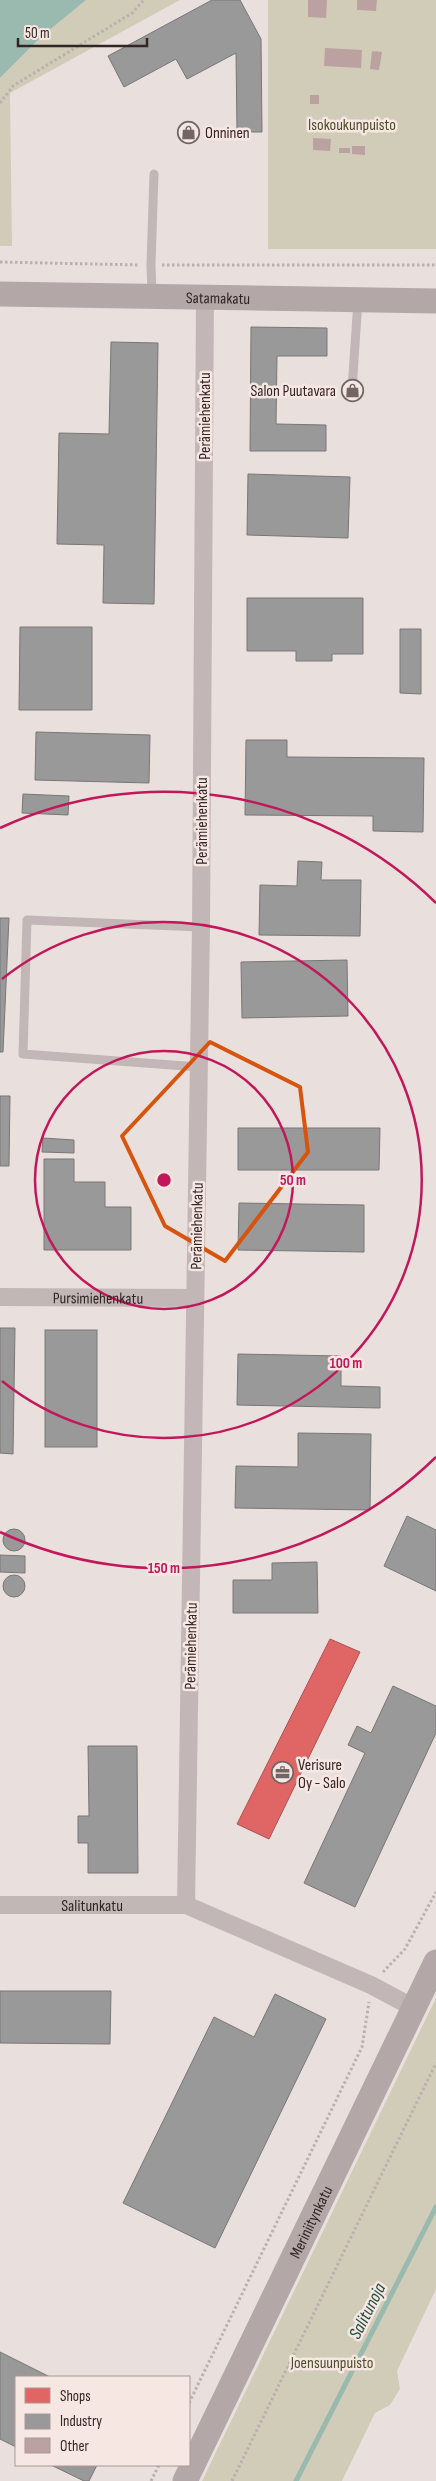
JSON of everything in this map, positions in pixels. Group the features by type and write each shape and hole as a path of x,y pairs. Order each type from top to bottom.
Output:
{"main road":[{"name":"Satamakatu","path":"0,294 436,301"},
{"name":"Meriniitynkatu","path":"184,2481 436,1962"}],"street":[{"name":"Perämiehenkatu","path":"186,1905 201,927 205,297"},
{"name":"Pursimiehenkatu","path":"0,1297 195,1298"},
{"name":"Salitunkatu","path":"0,1905 186,1905"},
{"path":"186,1905 371,1985 414,2008"}],"lane":[{"path":"152,296 151,265 154,174"},
{"path":"352,390 358,300"},
{"path":"198,1067 23,1054 27,920 201,927"}],"path":[{"path":"0,103 13,86 132,13 144,0"},
{"path":"0,262 151,265 436,266"},
{"path":"190,2401 362,2047 371,1985 405,1949 436,1892"},
{"path":"232,2481 436,2063"},
{"path":"151,2481 158,2466"}],"highlighted area":[{"path":"210,1042 300,1087 308,1152 225,1261 165,1226 122,1136"}],"green space":[{"path":"86,0 180,0 10,93 12,246 0,246 0,78 41,37"},
{"name":"Isokoukunpuisto","path":"268,0 436,0 436,249 268,249"},
{"name":"Joensuunpuisto","path":"436,1998 436,2289 397,2371 400,2389 390,2405 375,2413 342,2481 202,2481"}],"shaded area":[{"path":"0,0 86,0 41,37 0,78"}],"building: Shops":[{"path":"330,1639 360,1652 269,1839 237,1824"}],"building: Industry":[{"path":"212,0 240,0 261,39 262,132 237,132 236,53 187,79 176,59 124,87 108,56"},
{"path":"251,327 327,328 327,356 277,356 276,424 326,425 326,451 250,451"},
{"path":"111,342 158,343 154,604 103,603 104,545 57,544 59,433 109,434"},
{"path":"248,474 350,477 348,538 247,535"},
{"path":"247,598 363,598 363,654 332,654 332,661 296,661 296,651 247,651"},
{"path":"20,627 92,627 92,710 19,710"},
{"path":"400,629 421,629 421,694 400,693"},
{"path":"36,732 150,735 149,783 35,780"},
{"path":"246,740 287,740 287,757 424,758 423,832 373,831 373,816 245,815"},
{"path":"23,794 69,796 68,815 22,813"},
{"path":"298,861 322,862 321,880 361,880 360,936 259,935 260,885 297,886"},
{"path":"0,918 9,918 3,1052 0,1052"},
{"path":"347,960 348,1016 242,1018 241,962"},
{"path":"0,1096 10,1096 9,1166 0,1166"},
{"path":"238,1128 380,1128 379,1170 238,1170"},
{"path":"43,1138 74,1140 74,1153 42,1152"},
{"path":"44,1159 74,1159 74,1182 105,1182 105,1207 131,1207 131,1250 44,1250"},
{"path":"239,1203 364,1205 364,1252 238,1250"},
{"path":"0,1328 15,1328 13,1454 0,1453"},
{"path":"45,1330 97,1330 97,1447 45,1447"},
{"path":"238,1354 341,1356 341,1386 380,1387 380,1408 237,1405"},
{"path":"298,1433 371,1434 370,1510 235,1508 236,1466 298,1467"},
{"path":"407,1516 436,1530 436,1591 384,1566"},
{"path":"14,1529 22,1532 25,1540 22,1548 14,1551 6,1548 3,1540 6,1532"},
{"path":"0,1555 25,1556 25,1573 0,1572"},
{"path":"317,1562 318,1613 233,1613 233,1580 272,1580 272,1563"},
{"path":"14,1575 22,1578 25,1586 22,1594 14,1597 6,1594 3,1586 6,1578"},
{"path":"393,1686 436,1706 436,1733 355,1907 304,1883 365,1753 348,1745 357,1726 371,1733"},
{"path":"88,1746 137,1746 138,1873 88,1873 88,1843 78,1843 78,1816 89,1816"},
{"path":"0,1991 111,1991 110,2044 0,2043"},
{"path":"275,1994 326,2019 215,2248 123,2203 214,2017 254,2037"},
{"path":"0,2352 48,2376 15,2376 15,2446 0,2439"},
{"path":"53,2466 96,2466 89,2481 84,2481"}],"building: Other":[{"path":"308,0 327,0 326,18 308,17"},
{"path":"357,0 377,0 376,11 357,10"},
{"path":"325,48 362,50 361,68 324,66"},
{"path":"372,51 382,52 379,70 370,69"},
{"path":"310,95 319,95 319,104 310,104"},
{"path":"313,138 331,139 330,151 313,150"},
{"path":"352,146 365,146 365,155 352,154"},
{"path":"339,148 350,148 350,153 339,153"}],"waterway":[{"name":"Salitunoja","path":"296,2481 436,2207"}],"place":[{"name":"Onninen","path":"189,132"},
{"name":"Salon Puutavara","path":"352,390"},
{"name":"Verisure Oy - Salo","path":"282,1773"}]}
